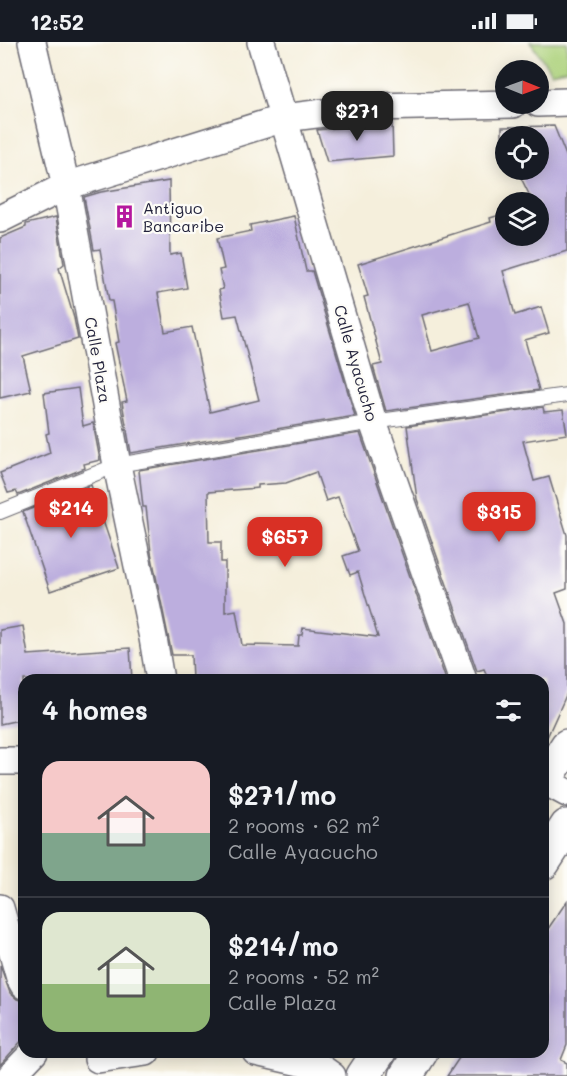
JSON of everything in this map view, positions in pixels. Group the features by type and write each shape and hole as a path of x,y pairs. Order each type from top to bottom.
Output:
{"main road":[{"path":"549,784 567,746"},
{"path":"549,854 567,826"},
{"path":"363,1076 375,1058"},
{"path":"406,1076 418,1058"}],"street":[{"name":"Calle Plaza","path":"32,42 66,186 117,465 159,674"},
{"name":"Calle Ayacucho","path":"261,42 374,422 461,674"},
{"path":"549,103 567,102"},
{"path":"0,219 66,186 284,118 372,107 495,104"},
{"path":"0,761 18,760"},
{"path":"0,908 18,971"},
{"path":"11,1076 28,1058"},
{"path":"99,1062 118,1058"},
{"path":"283,1058 318,1066 332,1076"}],"lane":[{"path":"0,512 117,465 374,422 567,395"}],"green space":[{"path":"530,42 567,42 567,69 551,72 549,60 543,60"}],"building":[{"path":"392,122 393,156 327,162 317,130"},
{"path":"549,126 554,126 567,158 567,251 503,271 515,315 541,307 549,333 525,340 539,390 386,411 373,366 382,364 364,297 368,296 358,264 491,222 490,218 495,216 495,246 549,246 549,192 528,192 522,180 549,180","holes":["469,302 479,338 432,351 422,315"]},
{"path":"169,181 170,255 181,253 187,288 158,293 165,332 192,327 210,412 259,400 237,315 224,317 219,290 223,289 219,270 224,269 217,238 251,231 250,225 294,216 306,271 312,271 355,416 131,453 122,402 127,401 115,343 119,342 112,301 109,301 100,249 94,250 84,197"},
{"path":"56,217 64,264 59,268 78,339 23,356 31,391 0,398 0,238 26,227 26,224"},
{"path":"78,388 83,426 93,423 100,460 84,464 85,468 18,495 16,491 8,493 0,473 50,453 46,434 49,433 44,393"},
{"path":"543,407 544,412 563,410 567,434 523,441 534,481 549,477 567,535 567,589 556,593 567,624 567,693 549,733 549,674 486,674 484,669 477,671 417,499 407,426"},
{"path":"360,433 444,674 192,674 191,655 172,655 151,552 146,507 143,507 139,470","holes":["316,472 326,501 338,497 358,551 343,556 350,575 358,572 378,637 303,628 302,635 299,635 298,646 242,645 236,610 225,612 225,562 221,562 221,542 209,542 208,492 286,483"]},
{"path":"91,485 119,568 50,591 23,512"},
{"path":"23,626 28,655 130,648 132,674 18,674 18,720 0,724 0,630"},
{"path":"567,901 567,1045 561,1060 567,1063 567,1076 447,1076 459,1058 549,1058 549,927"},
{"path":"0,965 10,993 18,999 18,1045 0,1065"}],"place":[{"name":"Antiguo Bancaribe","path":"125,217"}]}
